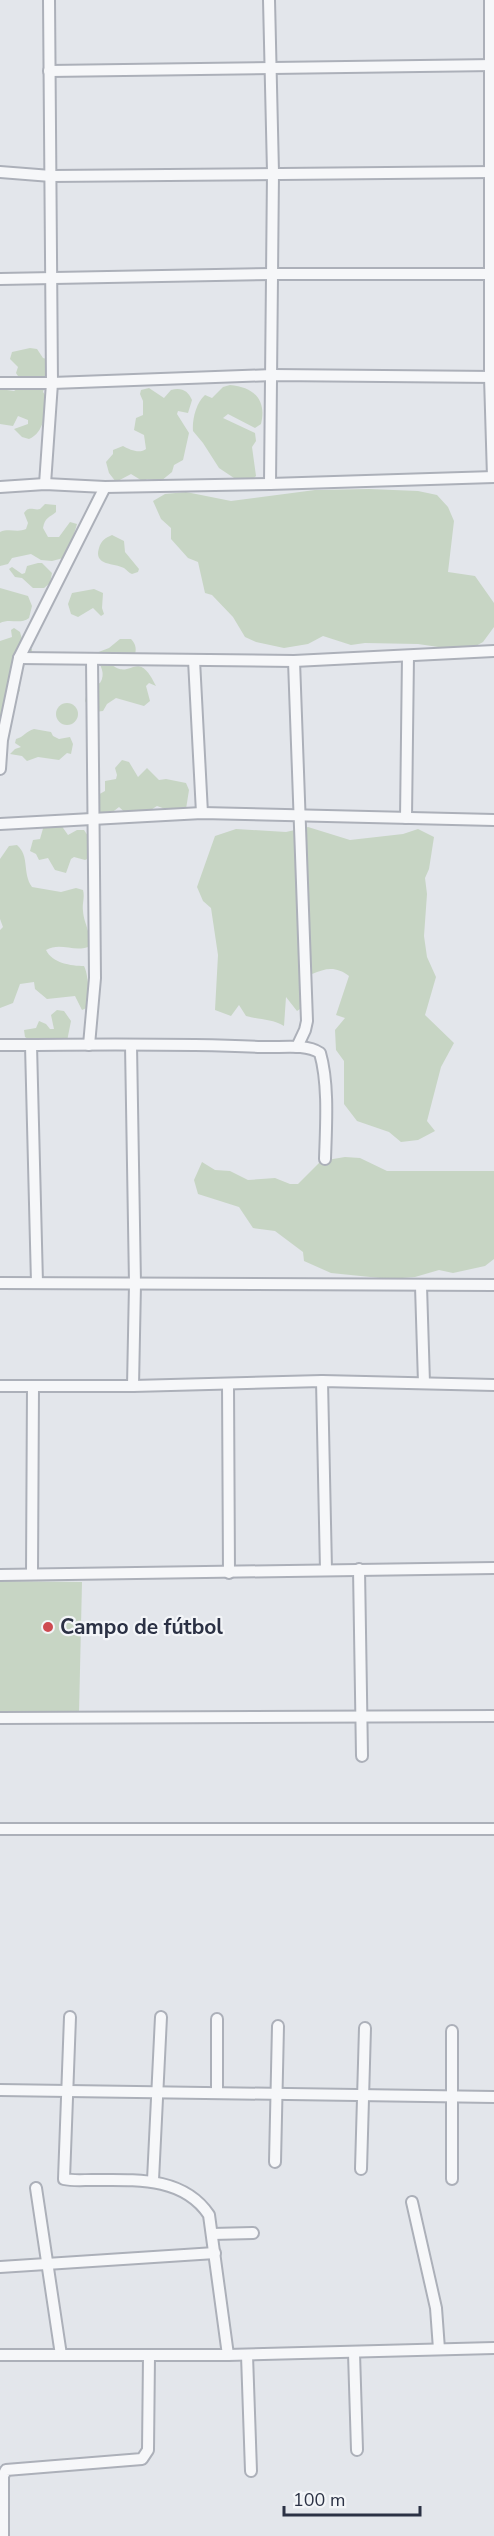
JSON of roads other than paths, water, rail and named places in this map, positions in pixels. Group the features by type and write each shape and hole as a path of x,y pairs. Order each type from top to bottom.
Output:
{"street":[{"path":"45,484 52,383 53,278 49,0"},
{"path":"269,0 273,172 273,375 270,484"},
{"path":"0,487 45,484 105,486 270,484 478,477 494,480 490,0"},
{"path":"49,71 491,65"},
{"path":"0,172 51,176 273,172 491,172"},
{"path":"0,279 273,274 492,274"},
{"path":"0,383 273,375 492,377"},
{"path":"0,769 2,740 19,658 105,486"},
{"path":"19,658 294,661 494,651"},
{"path":"406,818 408,656"},
{"path":"90,1045 95,978 92,659"},
{"path":"194,660 202,813"},
{"path":"294,661 307,1021 297,1047"},
{"path":"0,824 202,813 494,820"},
{"path":"31,1045 37,1283"},
{"path":"130,1045 135,1284 133,1386"},
{"path":"0,1046 297,1047 316,1050 322,1058 326,1159"},
{"path":"0,1283 494,1285"},
{"path":"421,1286 424,1383"},
{"path":"322,1381 326,1570"},
{"path":"0,1386 133,1386 322,1381 494,1385"},
{"path":"228,1384 229,1573"},
{"path":"32,1574 33,1386"},
{"path":"0,1575 494,1568"},
{"path":"359,1569 362,1756"},
{"path":"0,1718 494,1716"},
{"path":"0,1829 494,1829"},
{"path":"153,2180 160,2017"},
{"path":"70,2018 65,2180 153,2180 187,2193 201,2203 209,2215 228,2355"},
{"path":"216,2093 217,2019"},
{"path":"275,2162 278,2026"},
{"path":"361,2169 366,2028"},
{"path":"452,2031 452,2179"},
{"path":"0,2090 494,2097"},
{"path":"36,2188 61,2355"},
{"path":"412,2202 435,2308 439,2349"},
{"path":"212,2234 253,2233"},
{"path":"0,2267 215,2253"},
{"path":"0,2355 247,2355 494,2348"},
{"path":"354,2353 357,2450"},
{"path":"247,2355 251,2471"},
{"path":"3,2536 3,2476 6,2470 142,2459 148,2450 149,2356"}],"place":[{"name":"Campo de fútbol","path":"48,1627"}]}
